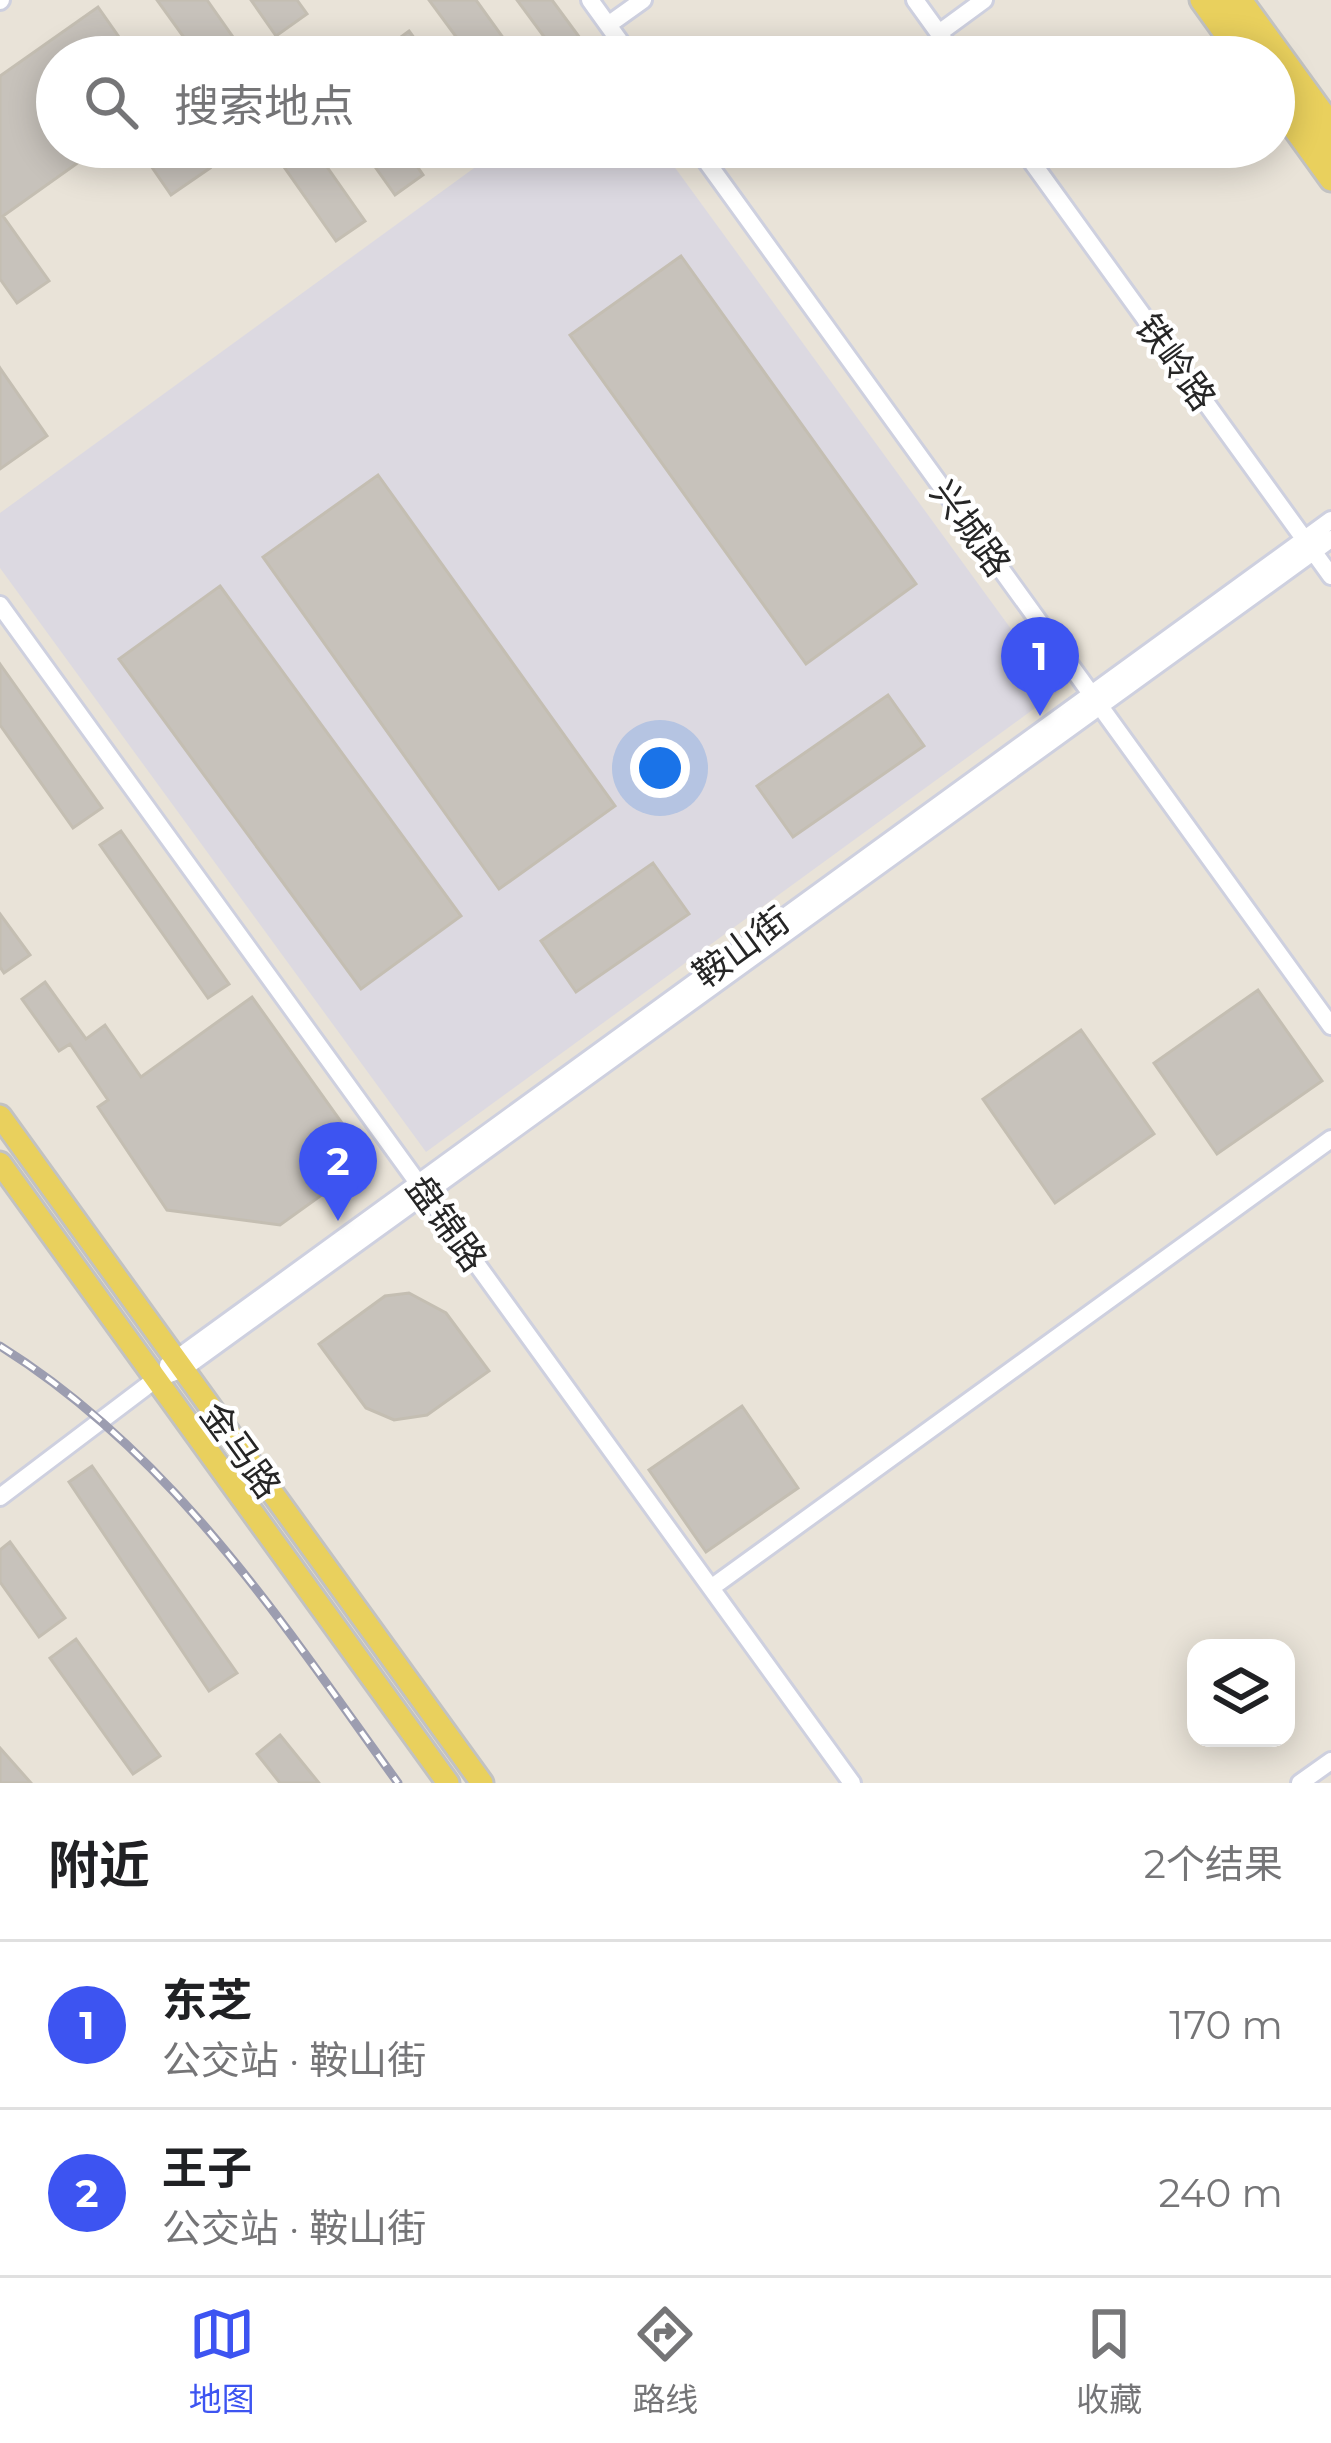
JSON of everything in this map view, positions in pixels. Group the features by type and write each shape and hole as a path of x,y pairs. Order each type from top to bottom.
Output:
{"main road":[{"path":"1201,0 1227,36"},
{"path":"1221,0 1247,36"},
{"path":"1241,0 1267,36"},
{"path":"1295,74 1331,124"},
{"path":"1295,103 1331,153"},
{"path":"1295,130 1331,180"},
{"name":"金马路","path":"0,1116 482,1783"},
{"name":"金马路","path":"0,1163 447,1782"}],"street":[{"path":"590,0 615,36"},
{"path":"608,26 643,0"},
{"path":"915,0 941,36"},
{"path":"939,33 984,0"},
{"name":"兴城路","path":"711,168 1331,1026"},
{"name":"铁岭路","path":"1037,168 1331,576"},
{"name":"鞍山街","path":"0,1497 178,1363 1309,545 1331,520"},
{"name":"鞍山街","path":"1309,545 1331,538"},
{"name":"盘锦路","path":"0,605 852,1783"},
{"path":"711,1588 1331,1139"},
{"path":"1300,1783 1331,1761"}],"shaded area":[{"path":"474,168 675,168 1057,692 426,1152 0,568 0,513"}],"building":[{"path":"157,0 207,0 232,36 183,36"},
{"path":"251,0 297,0 307,14 276,36"},
{"path":"429,0 476,0 502,36 456,36"},
{"path":"517,0 552,0 579,36 544,36"},
{"path":"98,7 118,36 57,36"},
{"path":"36,51 36,168 70,168 3,216 49,281 17,303 0,279 0,76"},
{"path":"152,168 210,168 171,195"},
{"path":"285,168 328,168 365,221 336,241"},
{"path":"376,168 418,168 423,175 395,195"},
{"path":"681,256 916,584 806,664 570,335"},
{"path":"0,368 47,436 0,469"},
{"path":"378,475 615,806 499,889 263,557"},
{"path":"220,586 461,916 361,989 119,659"},
{"path":"0,664 102,808 73,828 0,725"},
{"path":"888,695 924,746 793,837 757,786"},
{"path":"121,831 229,984 208,998 100,845"},
{"path":"653,863 689,914 576,992 541,941"},
{"path":"0,914 30,955 4,973 0,967"},
{"path":"45,982 86,1039 105,1025 141,1077 252,997 369,1161 280,1225 167,1210 98,1107 108,1100 70,1044 59,1051 22,999"},
{"path":"1258,990 1322,1081 1217,1154 1154,1063"},
{"path":"1081,1030 1154,1134 1055,1203 983,1099"},
{"path":"409,1293 446,1313 489,1371 427,1415 394,1420 366,1408 319,1344 385,1296"},
{"path":"742,1406 798,1488 706,1552 649,1470"},
{"path":"92,1466 237,1673 209,1691 69,1482"},
{"path":"10,1542 65,1618 39,1637 0,1582 0,1550"},
{"path":"76,1639 160,1756 133,1774 50,1658"},
{"path":"280,1735 319,1783 280,1783 257,1754"},
{"path":"0,1748 31,1783 0,1783"}],"railway":[{"path":"0,1346 62,1389 171,1489 266,1602 398,1783"}],"place":[{"name":"东芝","path":"1040,716"},
{"name":"王子","path":"338,1221"}]}
